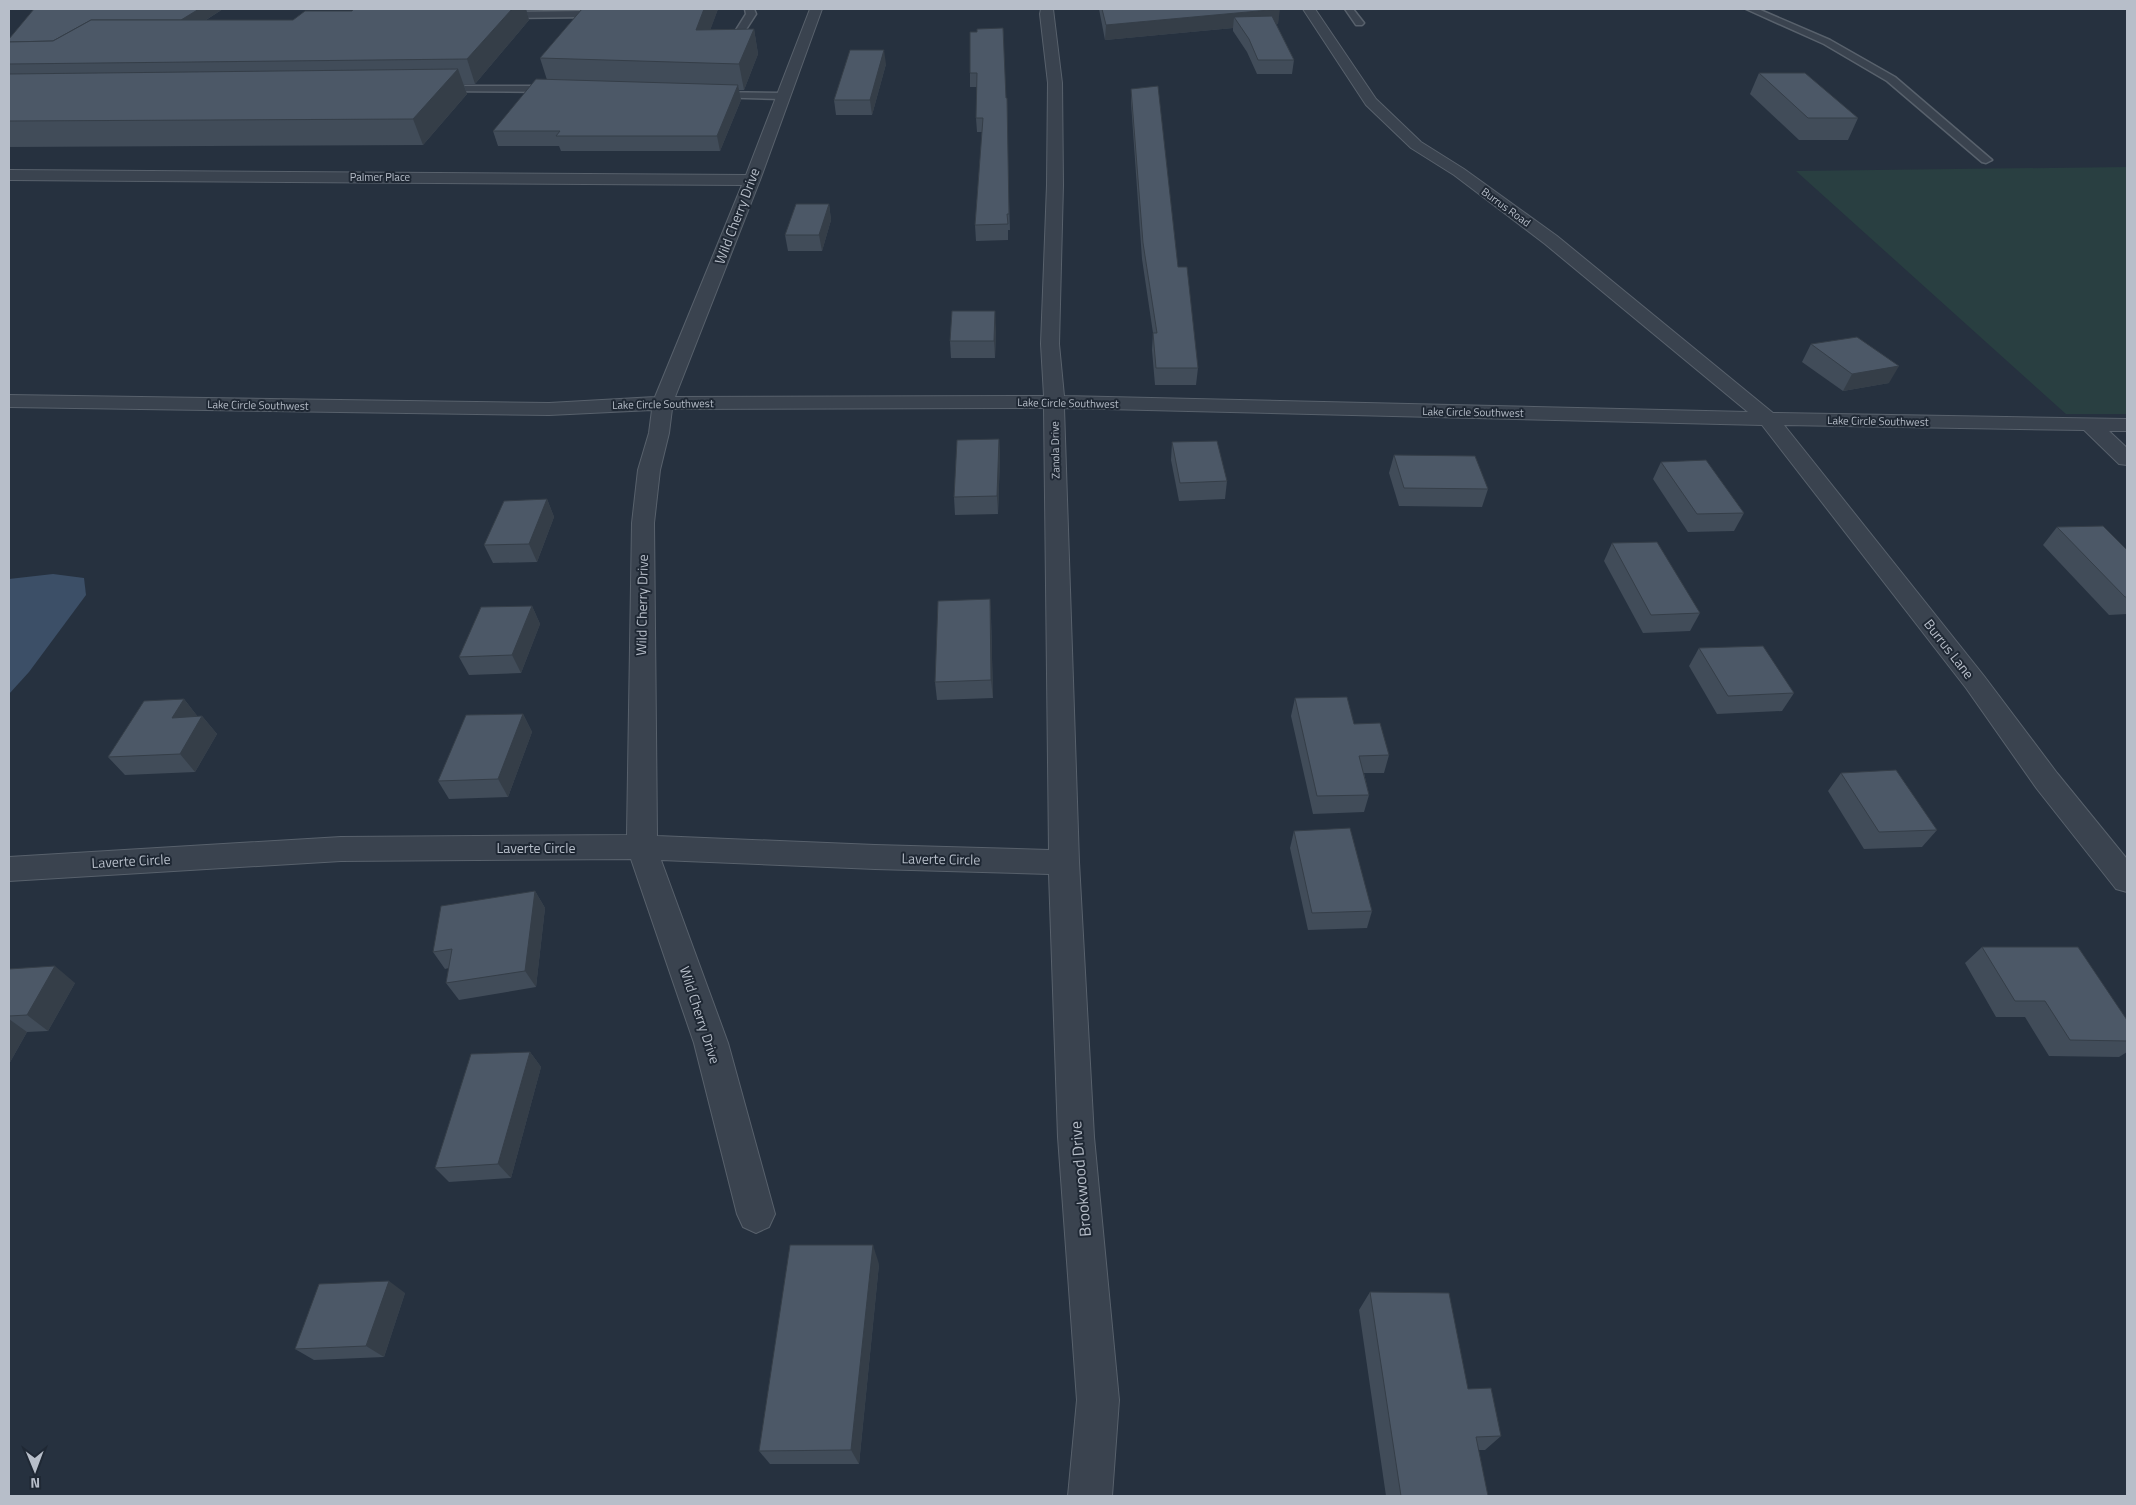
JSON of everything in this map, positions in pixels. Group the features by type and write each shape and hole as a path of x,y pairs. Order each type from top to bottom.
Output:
{"street":[{"name":"Wild Cherry Drive","path":"756,1214 711,1043 642,847 640,671 643,523 649,470 659,433 663,403 752,180 816,9"},
{"name":"Zanola Drive","path":"1047,9 1046,14 1055,83 1055,185 1050,344 1054,402 1064,862"},
{"name":"Burrus Road","path":"1308,9 1371,102 1416,145 1459,172 1551,240 1768,420"},
{"name":"Palmer Place","path":"9,175 752,180"},
{"name":"Lake Circle Southwest","path":"9,401 549,409 663,403 1054,402 1768,420 2127,425"},
{"name":"Burrus Lane","path":"1768,420 1975,682 2047,782 2127,880"},
{"path":"2089,424 2127,459"},
{"name":"Laverte Circle","path":"9,868 341,849 642,847 875,858 1064,862"},
{"name":"Brookwood Drive","path":"1064,862 1076,1137 1098,1400 1090,1496"}],"lane":[{"path":"486,15 587,14 591,9"},
{"path":"731,46 751,14 750,9"},
{"path":"1349,9 1359,23"},
{"path":"1751,9 1827,42 1891,79 1986,160"},
{"path":"422,89 570,89"},
{"path":"702,94 782,96"}],"green space":[{"path":"2127,167 2127,414 2066,414 1796,171"}],"water":[{"path":"53,574 84,578 86,595 29,672 9,694 9,579"}],"building":[{"path":"34,9 199,9 181,20 91,20 53,41 9,42 9,39"},
{"path":"354,9 512,9 467,59 9,64 9,42 53,41 91,20 293,20 305,11 352,11"},
{"path":"582,9 704,9 696,30 754,29 739,64 540,58"},
{"path":"1102,9 1280,9 1106,25"},
{"path":"1272,16 1294,60 1258,60 1249,39 1234,17"},
{"path":"1003,28 1007,98 1008,224 975,225 983,118 976,118 977,73 970,73 970,32 977,32 977,29"},
{"path":"850,50 884,50 870,100 834,100"},
{"path":"458,69 413,119 9,121 9,74"},
{"path":"1759,73 1805,73 1858,118 1808,118"},
{"path":"536,79 738,85 717,136 556,136 560,131 493,131"},
{"path":"1158,86 1178,267 1187,267 1198,368 1156,368 1153,333 1157,333 1143,243 1131,89"},
{"path":"796,204 829,204 819,235 785,235"},
{"path":"952,311 995,311 994,341 950,341"},
{"path":"1857,337 1899,366 1852,374 1811,344"},
{"path":"999,439 997,496 954,497 957,440"},
{"path":"1217,441 1227,481 1180,483 1172,442"},
{"path":"1394,455 1475,456 1488,489 1404,488"},
{"path":"1706,460 1744,513 1697,514 1661,462"},
{"path":"547,499 529,544 484,545 504,501"},
{"path":"2103,526 2127,550 2127,597 2057,527"},
{"path":"1657,542 1700,613 1651,615 1612,543"},
{"path":"990,599 991,680 935,682 938,601"},
{"path":"532,606 512,655 459,657 481,607"},
{"path":"1763,646 1794,693 1728,696 1699,648"},
{"path":"1347,697 1354,724 1380,723 1389,755 1359,756 1369,795 1317,796 1295,698"},
{"path":"184,699 172,718 202,716 180,754 108,757 144,701"},
{"path":"523,714 498,779 438,781 466,715"},
{"path":"1896,770 1937,830 1879,832 1841,773"},
{"path":"1350,828 1372,911 1312,913 1294,831"},
{"path":"535,891 525,971 446,983 452,949 433,952 441,906"},
{"path":"1982,947 2078,947 2127,1020 2127,1041 2070,1040 2045,1001 2015,1001"},
{"path":"55,966 27,1015 9,1016 9,969"},
{"path":"530,1052 498,1164 435,1168 471,1054"},
{"path":"790,1245 873,1245 851,1450 759,1451"},
{"path":"389,1281 366,1346 295,1349 319,1284"},
{"path":"1370,1292 1449,1293 1468,1389 1491,1388 1501,1436 1476,1437 1488,1496 1401,1496"}]}
